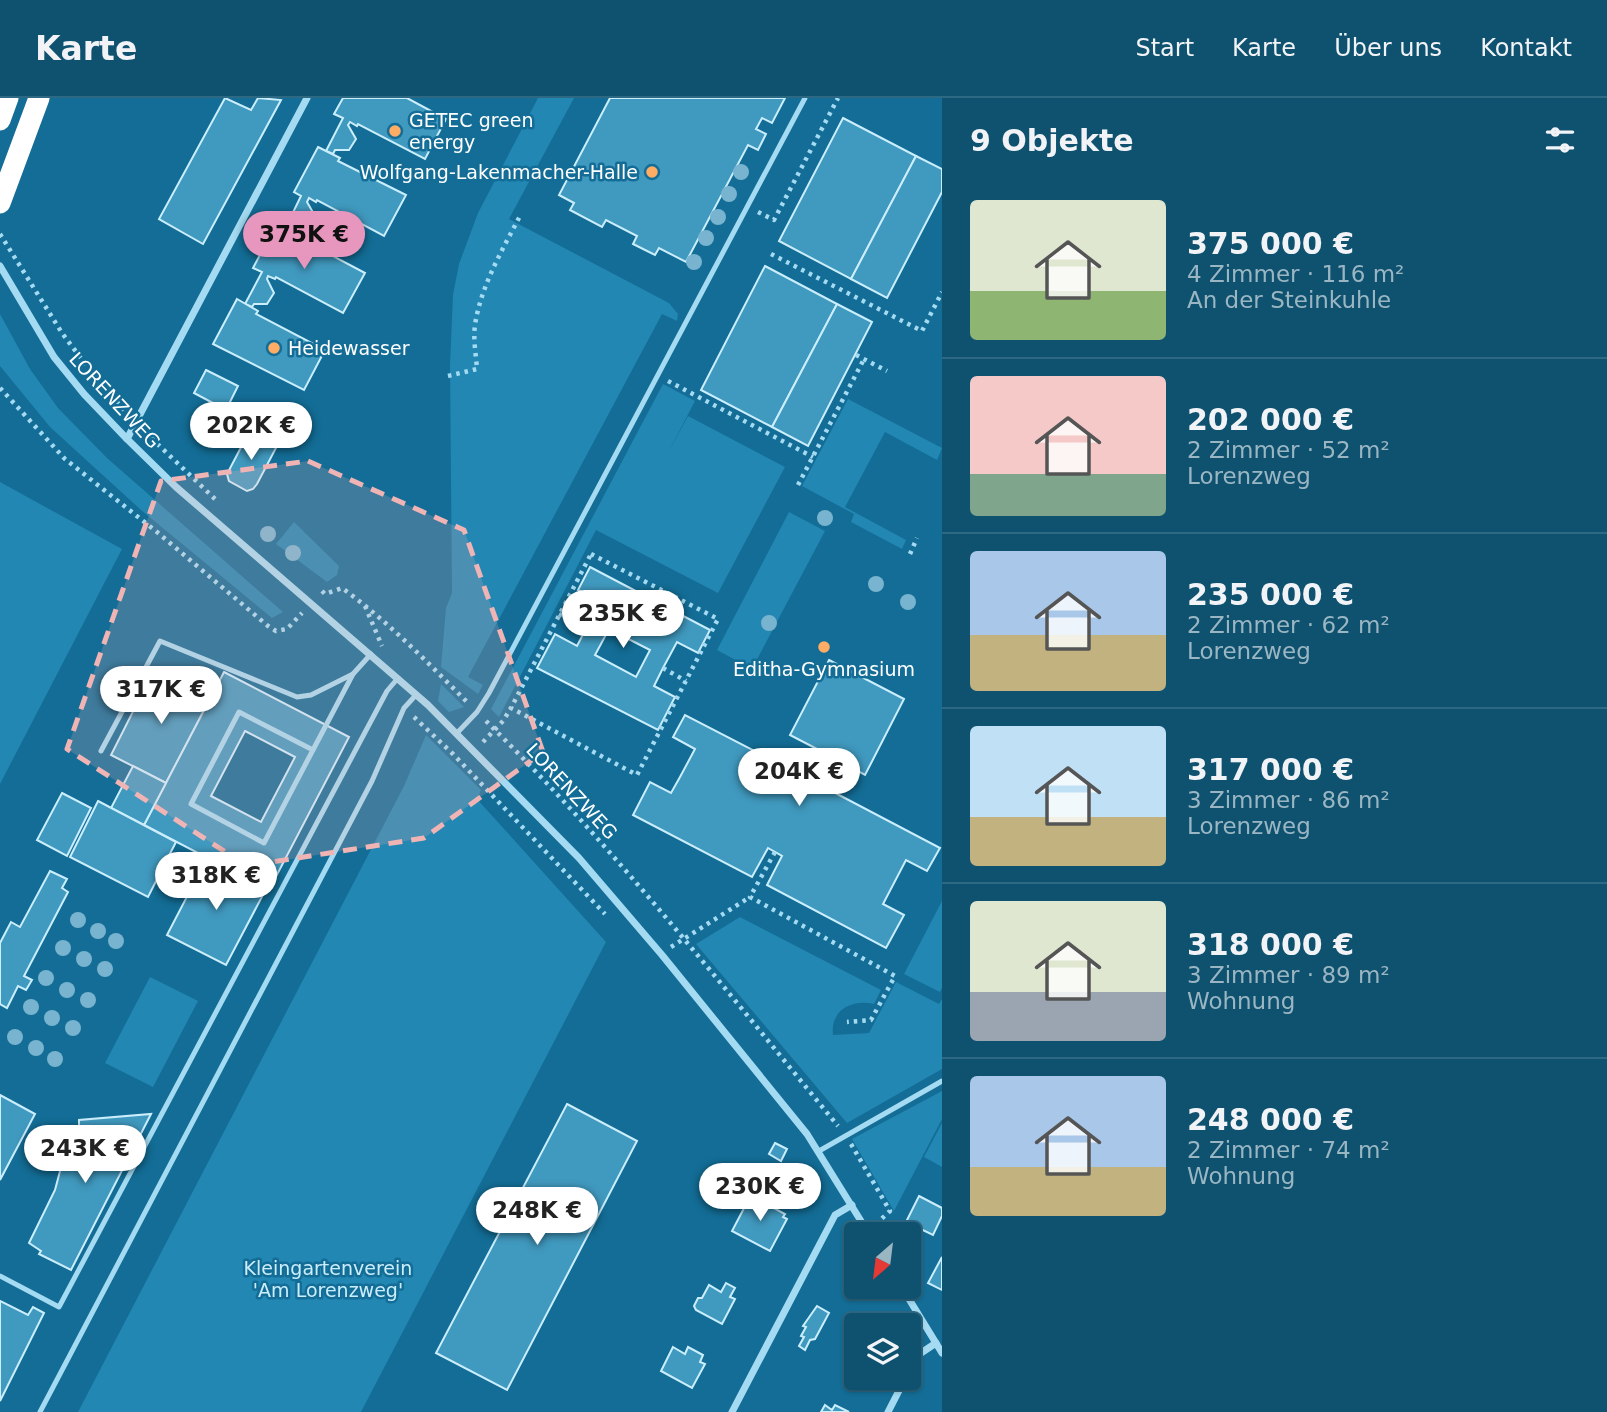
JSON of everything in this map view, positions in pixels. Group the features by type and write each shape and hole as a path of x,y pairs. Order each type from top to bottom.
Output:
{"highway":[{"path":"0,120 8,98"},
{"path":"0,203 39,98"}],"street":[{"path":"127,439 307,98"},
{"name":"LORENZWEG","path":"0,266 54,357 84,394 127,439 176,487 398,678 457,733 579,858 662,955 819,1151 862,1222"},
{"path":"732,1412 835,1215 852,1205"},
{"path":"909,1299 942,1353"},
{"path":"921,1353 936,1343"},
{"path":"888,1412 899,1390"}],"lane":[{"path":"457,733 477,712 805,98"},
{"path":"102,751 160,641 297,697 311,695 353,674"},
{"path":"313,750 239,712 191,804 264,842 313,750 353,674 371,654"},
{"path":"0,1276 59,1307 387,691 398,678"},
{"path":"40,1412 372,781 404,708 416,695"},
{"path":"819,1151 942,1081"}],"path":[{"path":"748,206 774,220 838,98"},
{"path":"448,376 477,369 475,327 482,295 496,261 521,214"},
{"name":"LORENZWEG","path":"0,234 62,333 108,391"},
{"path":"771,254 922,331 942,292"},
{"path":"856,355 887,371"},
{"path":"798,485 864,359"},
{"path":"670,382 813,457"},
{"path":"0,388 65,459 268,626 276,631 287,629 311,604"},
{"name":"LORENZWEG","path":"151,438 222,506"},
{"path":"910,554 918,538"},
{"path":"475,751 511,708 591,554 718,620 637,775 511,708"},
{"name":"LORENZWEG","path":"314,585 325,594 342,588 405,640 495,730 683,938 845,1135 890,1211 880,1222"},
{"path":"559,614 586,628"},
{"path":"663,668 686,681"},
{"path":"404,708 453,754 608,917"},
{"path":"662,955 683,938 750,897 775,852"},
{"path":"750,897 895,976 871,1020 847,1022"}],"highlighted area":[{"path":"308,461 464,530 543,752 424,838 247,866 67,749 161,481"}],"green space":[{"path":"538,98 574,98 509,219 669,303 678,314 677,321 662,314 468,677 483,685 478,694 441,667 446,608 452,593 450,365 453,295 459,264 478,213"},
{"path":"0,314 30,369 58,408 107,458 283,612 272,618 141,510 50,427 0,366"},
{"path":"663,384 695,401 668,453 688,416 785,467 718,593 596,530 499,717 491,709"},
{"path":"848,399 942,448 937,460 885,432 845,507 906,540 902,549 851,522 854,514 802,486"},
{"path":"0,482 122,549 0,784"},
{"path":"789,512 825,531 752,669 717,650"},
{"path":"294,522 339,566 337,575 327,582 276,544"},
{"path":"441,684 464,707 449,712 438,701"},
{"name":"Kleingartenverein 'Am Lorenzweg'","path":"426,735 481,790 477,799 606,942 361,1412 78,1412 404,786"},
{"path":"942,901 942,988 940,992 904,974"},
{"path":"740,917 881,990 874,1004 858,1003 844,1008 835,1019 833,1035 869,1033 896,982 939,1004 942,999 942,1069 847,1123 696,944"},
{"path":"150,977 198,1001 153,1087 105,1063"},
{"path":"942,1091 942,1119 894,1211 852,1139"},
{"path":"942,1123 942,1167 924,1157"}],"building":[{"path":"225,98 251,110 258,98 281,100 203,244 159,219"},
{"path":"343,98 407,98 446,119 425,159 350,122 348,125 356,139 349,150 335,150 333,154 326,151 343,118 334,114"},
{"name":"Wolfgang-Lakenmacher-Halle","path":"610,98 785,98 772,123 762,118 756,129 766,134 758,150 748,145 686,262 659,248 655,255 633,244 637,236 606,220 602,227 570,210 574,203 559,195"},
{"path":"843,118 916,156 851,279 779,241"},
{"path":"318,147 340,158 338,161 406,195 384,236 309,198 307,202 315,216 307,227 294,228 292,231 286,227 301,196 294,192"},
{"path":"916,156 942,169 942,192 887,298 851,279"},
{"path":"277,223 299,235 297,237 365,273 343,313 276,277 275,279 268,276 274,293 267,304 254,304 252,307 245,304 262,272 253,268"},
{"path":"765,266 837,304 772,427 701,390"},
{"path":"237,299 258,311 256,314 325,350 304,390 213,344"},
{"path":"837,304 872,322 808,446 772,427"},
{"path":"206,370 238,386 226,410 194,393"},
{"path":"249,432 277,446 257,484 247,491 229,481 227,474"},
{"path":"590,567 710,630 698,653 677,642 663,668 654,686 675,697 658,730 537,668 555,634 577,646 600,602 578,590","holes":["609,629 650,650 636,677 595,655"]},
{"path":"829,660 904,699 865,775 834,758 820,785 940,848 927,871 906,860 883,904 904,915 886,948 767,885 782,856 768,848 752,877 633,815 650,782 671,793 695,749 673,737 685,715 805,777 819,750 790,735"},
{"path":"155,668 211,697 166,783 111,755"},
{"path":"224,672 349,737 269,890 144,825","holes":["245,731 295,757 261,822 211,796"]},
{"path":"133,766 166,783 144,825 111,808"},
{"path":"62,793 91,808 67,856 37,840"},
{"path":"98,801 176,842 148,897 70,857"},
{"path":"207,858 266,889 226,965 167,935"},
{"path":"50,871 67,879 62,888 68,892 24,976 32,980 26,990 18,986 7,1008 0,1004 0,943 11,922 20,927"},
{"path":"0,1095 35,1114 0,1180"},
{"path":"567,1104 637,1141 507,1390 436,1353"},
{"path":"151,1114 71,1270 39,1254 41,1251 29,1243 55,1190 66,1136 79,1137 79,1120"},
{"path":"775,1143 787,1149 781,1161 769,1154"},
{"path":"752,1193 785,1214 783,1217 787,1219 770,1251 732,1231"},
{"path":"919,1196 942,1208 942,1216 933,1235 921,1229 921,1222 906,1222"},
{"path":"942,1257 942,1290 928,1283"},
{"path":"726,1283 735,1288 730,1297 735,1299 722,1324 696,1310 694,1306 709,1285 721,1292"},
{"path":"0,1301 28,1315 33,1307 44,1313 0,1401"},
{"path":"817,1306 829,1313 815,1339 810,1340 805,1350 799,1346 806,1327 803,1326"},
{"path":"673,1347 685,1354 688,1347 703,1355 700,1362 705,1364 692,1388 661,1371"},
{"path":"825,1405 832,1410 835,1405 849,1412 821,1412"}],"place":[{"name":"GETEC green energy","path":"395,131"},
{"name":"Wolfgang-Lakenmacher-Halle","path":"652,172"},
{"name":"Heidewasser","path":"274,348"},
{"name":"Editha-Gymnasium","path":"824,647"}]}
